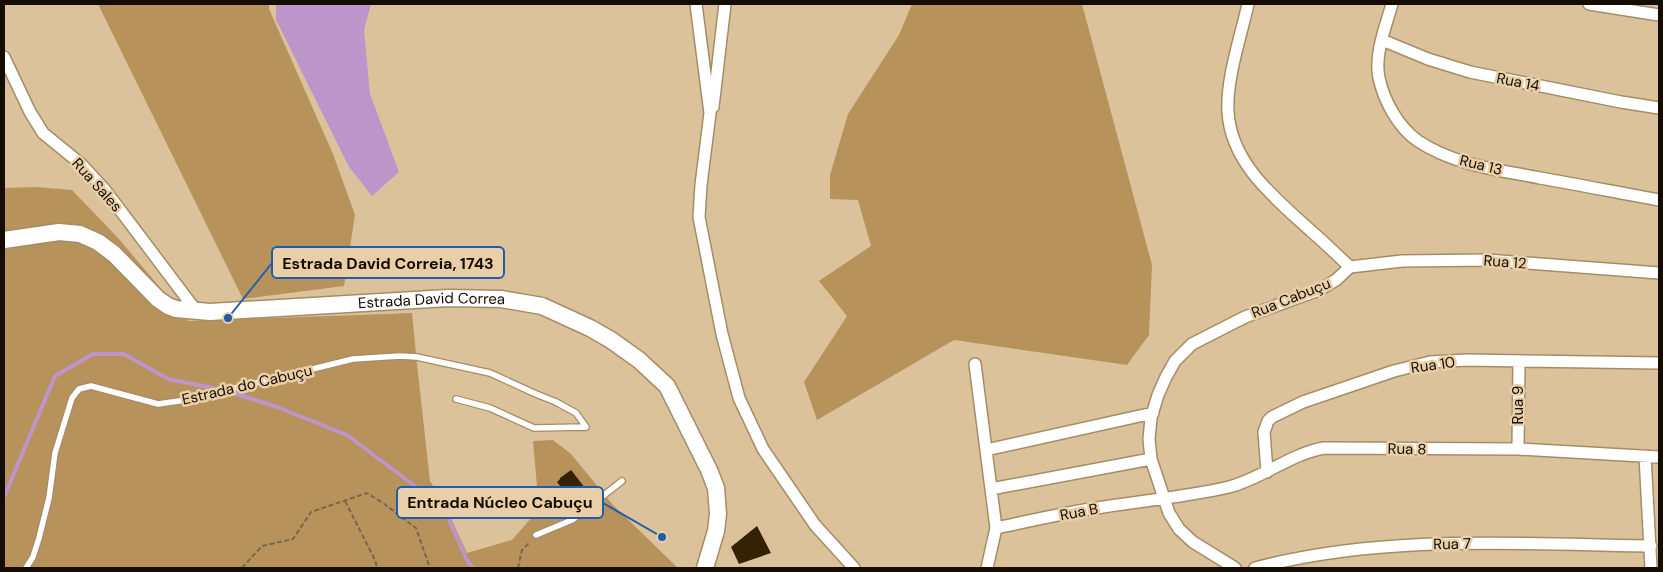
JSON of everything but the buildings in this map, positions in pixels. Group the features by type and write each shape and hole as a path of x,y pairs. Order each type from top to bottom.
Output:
{"main road":[{"name":"Estrada David Correa","path":"4,240 59,232 80,234 98,242 114,254 158,299 176,309 197,312 448,298 501,299 542,306 583,324 611,340 654,372 667,386 681,411 716,488 718,509 716,531 705,568"}],"street":[{"path":"696,4 710,113 700,185 699,217 722,334 739,398 763,449 815,525 854,568"},
{"path":"710,113 714,104 724,4"},
{"name":"Rua Cabuçu","path":"1235,568 1193,542 1179,529 1169,513 1151,459 1150,439 1153,413 1158,395 1175,361 1192,344 1245,317 1319,290 1336,280 1350,267 1287,210 1260,182 1249,168 1234,137 1228,114 1229,93 1248,4"},
{"name":"Rua 13","path":"1392,4 1378,60 1378,76 1391,110 1398,121 1417,140 1453,158 1484,167 1659,200"},
{"path":"1589,4 1659,15"},
{"name":"Rua 14","path":"1382,40 1428,59 1470,72 1659,108"},
{"name":"Rua Sales","path":"4,57 30,112 43,133 81,164 105,190 197,312"},
{"name":"Rua 12","path":"1350,267 1402,261 1487,260 1659,273"},
{"name":"Rua 10","path":"1267,472 1264,432 1268,421 1277,413 1303,402 1394,371 1430,362 1467,360 1659,363"},
{"name":"Rua 9","path":"1518,449 1519,362"},
{"path":"975,364 996,528 987,568"},
{"path":"986,450 1153,413"},
{"name":"Rua 8","path":"1164,499 1231,486 1251,480 1303,453 1324,448 1518,449 1659,457"},
{"path":"1646,456 1651,568"},
{"path":"991,489 1151,459"},
{"name":"Rua B","path":"996,528 1096,508 1164,499"},
{"name":"Rua 7","path":"1255,568 1313,555 1368,548 1431,544 1651,546"}],"lane":[{"name":"Estrada do Cabuçu","path":"26,568 33,557 39,538 49,498 55,453 72,398 79,389 91,386 158,404 186,400 353,360 400,356 417,357 490,373 556,402 576,413 586,427 534,428 490,408 456,399"},
{"path":"536,535 572,520 622,481"}],"path":[{"path":"242,568 262,546 293,539 311,512 367,493 416,528 430,568"},
{"path":"345,501 375,560 377,568"},
{"path":"518,568 522,550 536,535"}],"shaded area":[{"path":"98,4 269,4 269,9 333,154 355,215 344,286 243,299"},
{"path":"276,4 371,4 364,30 370,94 399,172 372,196 349,167 276,20"},
{"path":"912,4 1082,4 1152,265 1149,335 1127,365 954,340 817,420 804,382 847,316 819,281 871,246 858,200 830,199 830,175 848,114 899,35"},
{"path":"36,187 72,190 119,239 188,321 412,313 430,481 445,505 467,553 512,540 539,509 533,441 553,440 571,454 613,505 678,568 4,568 4,188"}],"waterway":[{"path":"4,497 55,376 93,354 124,354 168,379 223,390 277,407 347,435 444,508 467,560 473,568"}],"place":[{"name":"Estrada David Correia, 1743","path":"228,318"},
{"name":"Entrada Núcleo Cabuçu","path":"662,537"}]}
